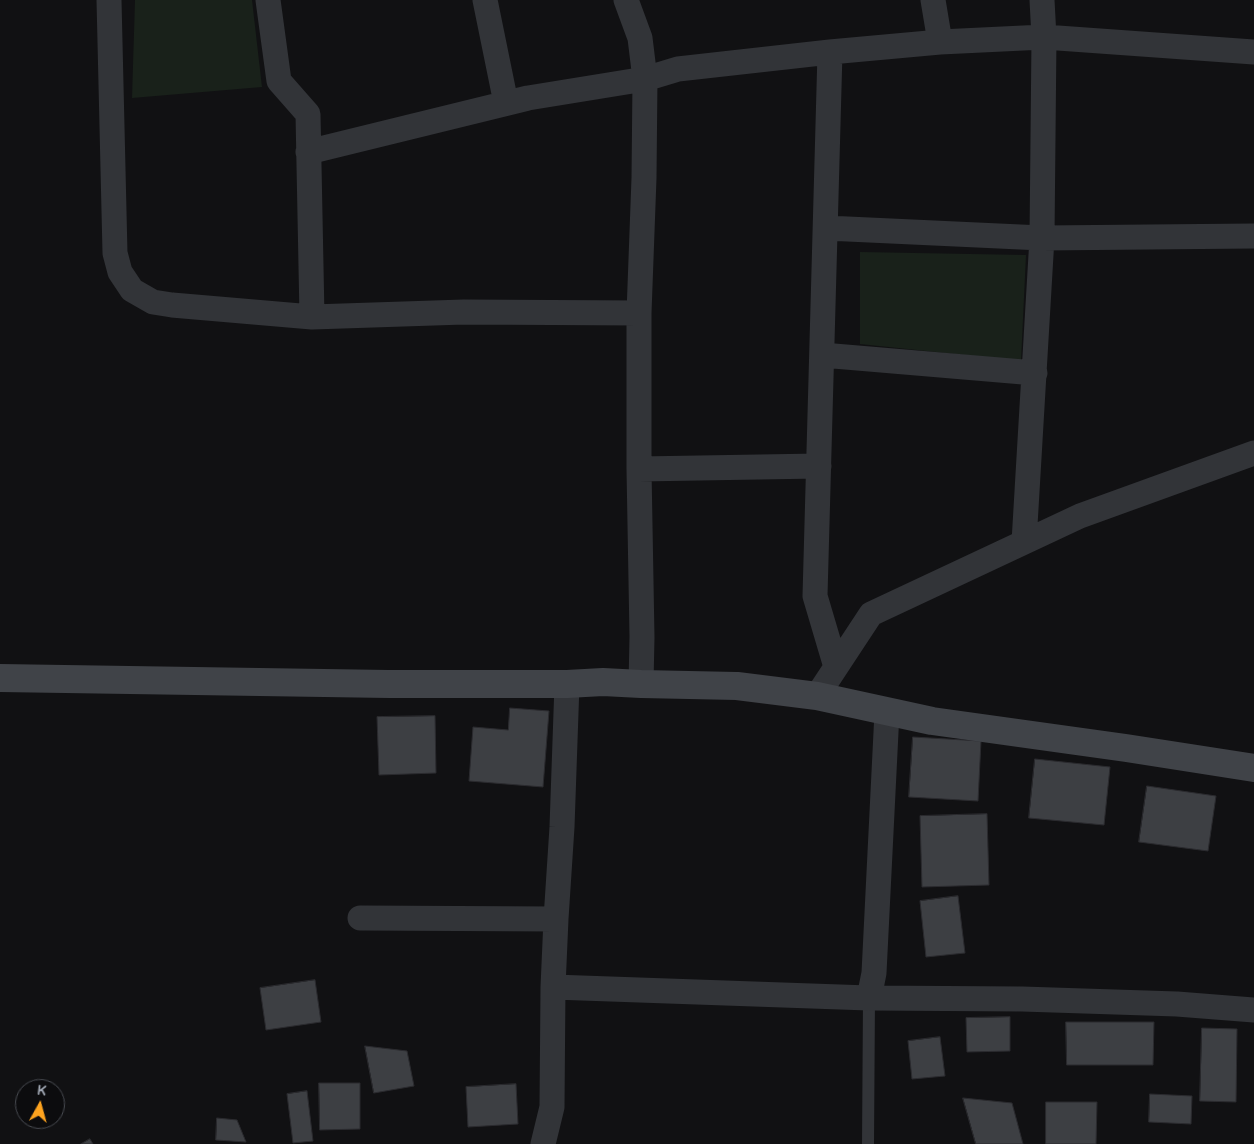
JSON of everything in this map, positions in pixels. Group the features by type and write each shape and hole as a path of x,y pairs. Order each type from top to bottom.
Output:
{"street":[{"path":"109,0 116,253 120,272 132,290 153,302 172,305 312,317 464,312 639,313"},
{"path":"268,0 279,81 308,114 312,317"},
{"path":"485,0 506,103"},
{"path":"626,0 640,38 645,79 644,178 639,313 641,684"},
{"path":"934,0 940,42"},
{"path":"1024,542 1042,238 1044,37 1042,0"},
{"path":"308,152 528,98 645,79 678,69 830,52 940,42 1044,37 1254,52"},
{"path":"830,52 815,596 836,667"},
{"path":"826,228 1042,238 1254,236"},
{"path":"822,355 1034,373"},
{"path":"817,696 871,614 1080,516 1254,453"},
{"path":"639,469 819,466"},
{"path":"0,678 389,684 567,684 603,682 737,686 817,696 941,722 1254,768"},
{"path":"543,1144 552,1107 553,986 562,827 567,684"},
{"path":"868,998 874,973 887,712"},
{"path":"360,918 556,919"},
{"path":"553,986 868,998 1032,999 1177,1004 1254,1010"}],"lane":[{"path":"868,998 868,1144"}],"shaded area":[{"path":"135,0 252,0 262,87 132,98"},
{"path":"860,252 1026,255 1021,361 860,344"}],"building":[{"path":"510,708 549,711 543,787 469,781 473,727 508,730"},
{"path":"435,716 436,773 379,775 377,717"},
{"path":"913,737 981,741 978,801 909,797"},
{"path":"1035,759 1110,767 1104,825 1029,818"},
{"path":"1147,786 1216,796 1208,851 1139,842"},
{"path":"987,814 989,885 922,887 920,816"},
{"path":"958,896 965,953 926,957 920,901"},
{"path":"315,980 321,1022 266,1030 260,988"},
{"path":"1010,1017 1010,1051 967,1052 966,1018"},
{"path":"1066,1022 1154,1022 1153,1065 1067,1065"},
{"path":"1202,1028 1237,1029 1236,1102 1200,1101"},
{"path":"940,1037 945,1076 912,1079 908,1041"},
{"path":"365,1046 407,1051 414,1086 374,1093"},
{"path":"319,1083 360,1083 360,1129 320,1130"},
{"path":"516,1084 518,1124 468,1127 466,1087"},
{"path":"307,1091 313,1141 293,1143 287,1094"},
{"path":"1150,1094 1192,1096 1191,1124 1149,1122"},
{"path":"963,1098 1012,1103 1023,1144 976,1144"},
{"path":"1046,1102 1097,1102 1096,1144 1046,1144"},
{"path":"217,1118 237,1120 246,1142 216,1140"},
{"path":"90,1139 93,1144 81,1144"}]}
